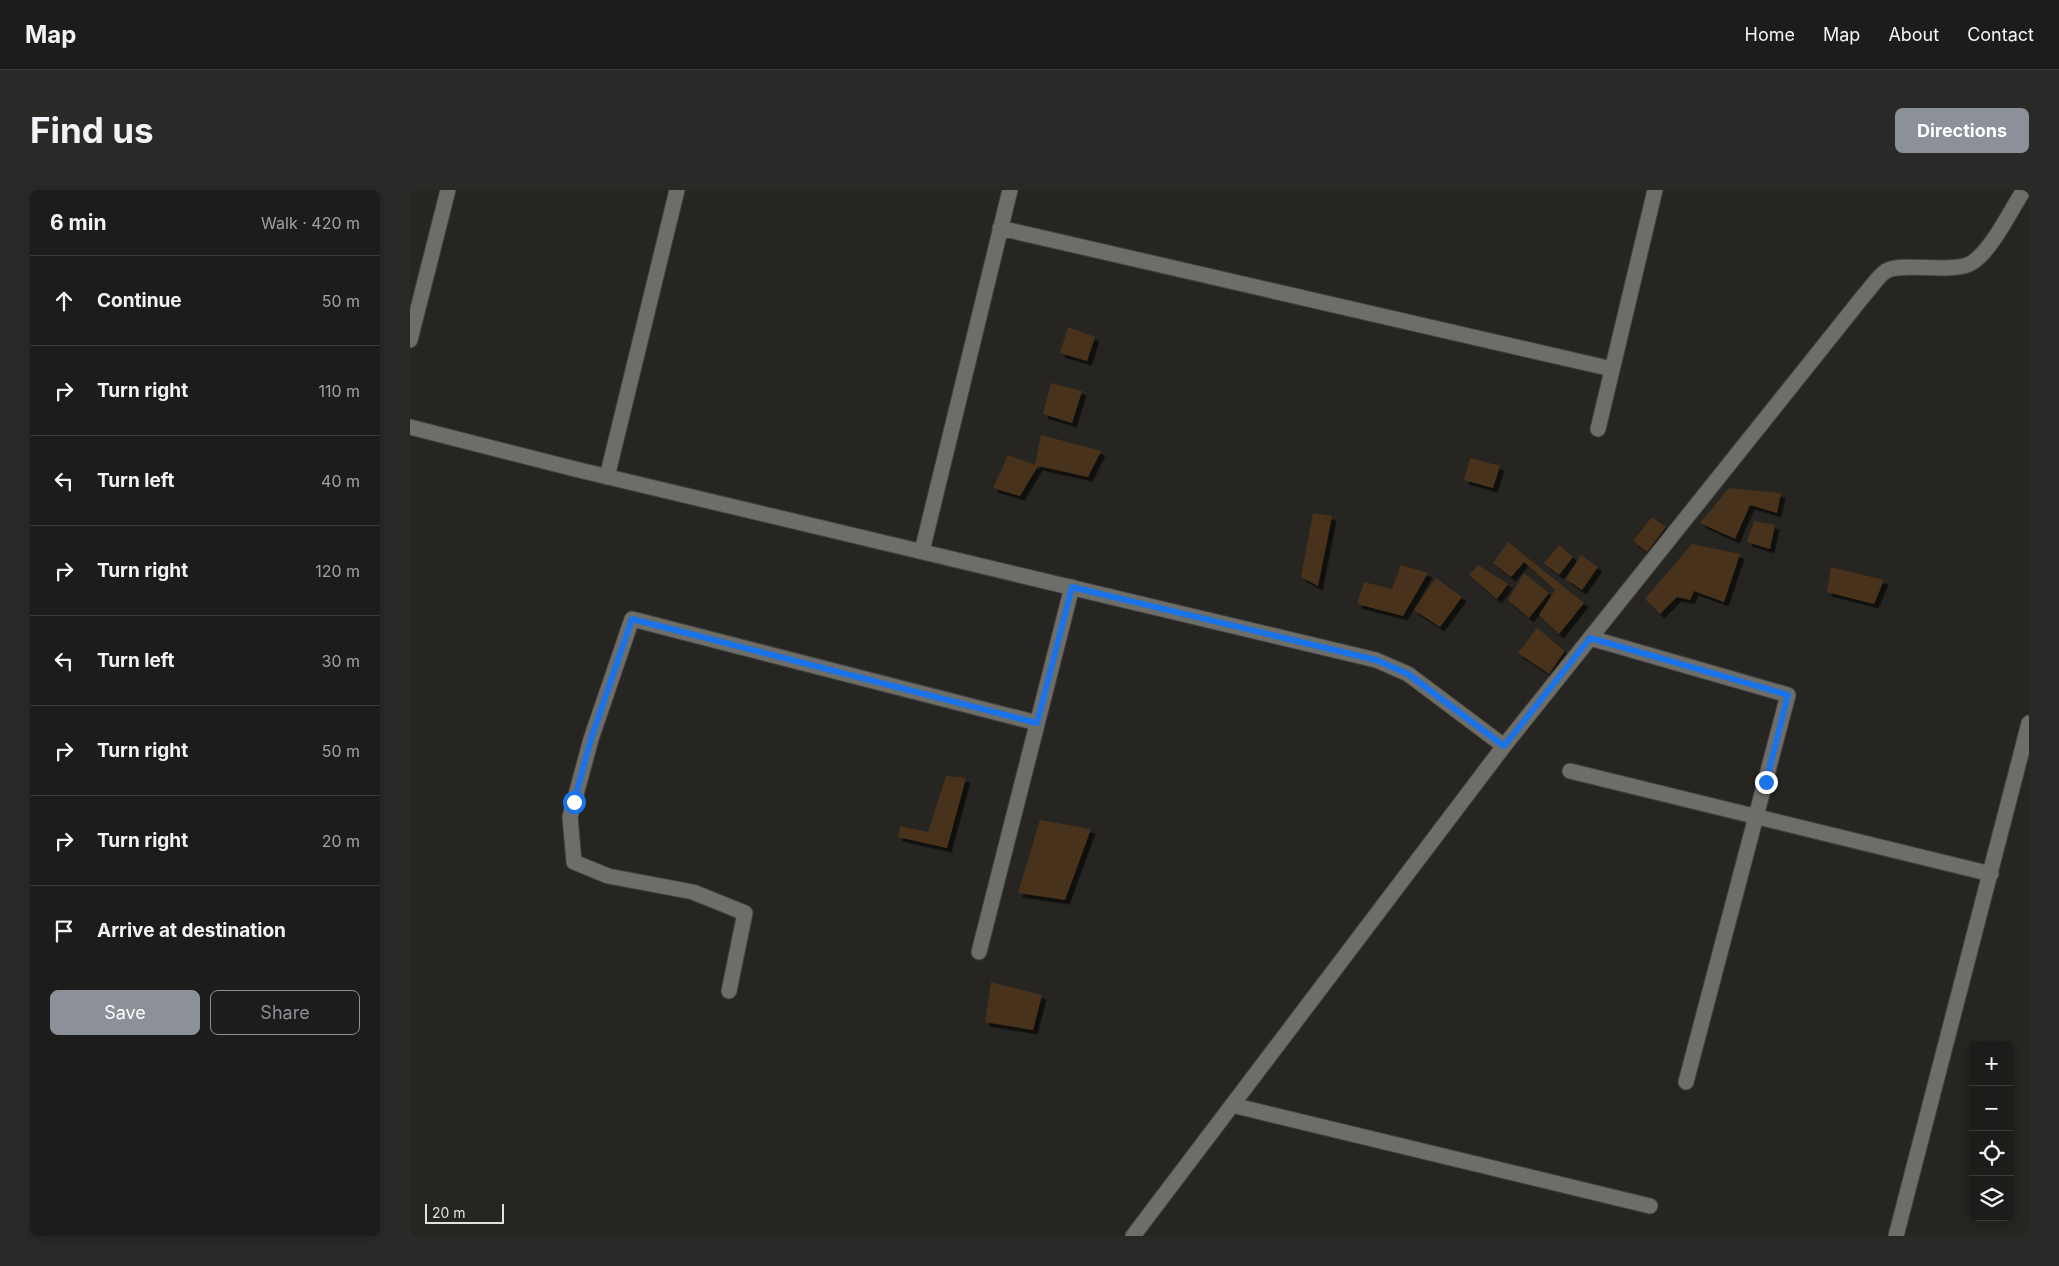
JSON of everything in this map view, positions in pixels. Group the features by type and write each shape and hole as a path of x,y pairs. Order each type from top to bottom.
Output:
{"street":[{"path":"410,340 416,287 448,190"},
{"path":"607,477 677,190"},
{"path":"922,551 1010,190"},
{"path":"1598,429 1655,190"},
{"path":"1133,1236 1504,746 1886,271 1972,264 1984,252 2024,190"},
{"path":"1000,228 1612,369"},
{"path":"410,428 607,477 1376,660 1408,674 1504,746"},
{"path":"979,952 1072,587"},
{"path":"729,991 745,913 693,892 608,876 574,862 570,817 591,739 632,619 1037,723"},
{"path":"1590,638 1788,695 1686,1082"},
{"path":"1896,1236 2029,723"},
{"path":"1570,771 1991,874"},
{"path":"1232,1105 1650,1206"}],"building":[{"path":"1068,327 1095,337 1087,361 1060,353"},
{"path":"1051,383 1082,391 1072,423 1043,414"},
{"path":"1041,435 1101,451 1088,477 1038,466 1020,496 993,488 1008,455 1035,465"},
{"path":"1470,458 1500,466 1493,488 1464,480"},
{"path":"1729,488 1781,493 1777,513 1750,505 1735,539 1700,523"},
{"path":"1313,513 1332,516 1318,586 1301,577"},
{"path":"1652,517 1666,527 1647,552 1633,541"},
{"path":"1754,521 1775,525 1770,549 1747,542"},
{"path":"1508,542 1584,603 1559,634 1539,615 1555,590 1524,562 1511,577 1493,563"},
{"path":"1692,544 1740,554 1724,602 1694,591 1690,600 1677,597 1660,614 1645,599"},
{"path":"1559,545 1573,557 1559,575 1544,563"},
{"path":"1581,555 1598,567 1582,590 1566,579"},
{"path":"1401,565 1428,573 1403,616 1357,604 1364,582 1392,589"},
{"path":"1478,565 1508,584 1497,599 1469,575"},
{"path":"1831,567 1884,580 1874,604 1827,592"},
{"path":"1524,573 1549,593 1529,618 1508,600"},
{"path":"1436,578 1462,597 1440,627 1414,610"},
{"path":"1537,628 1565,651 1549,674 1518,653"},
{"path":"946,776 966,778 947,848 898,837 900,826 928,832"},
{"path":"1040,820 1091,829 1065,900 1018,893"},
{"path":"991,982 1042,995 1033,1030 985,1022"}],"route":[{"path":"574,802 591,739 632,619 1037,723 1072,587 1376,660 1408,674 1504,746 1590,638 1788,695 1766,782"}]}
